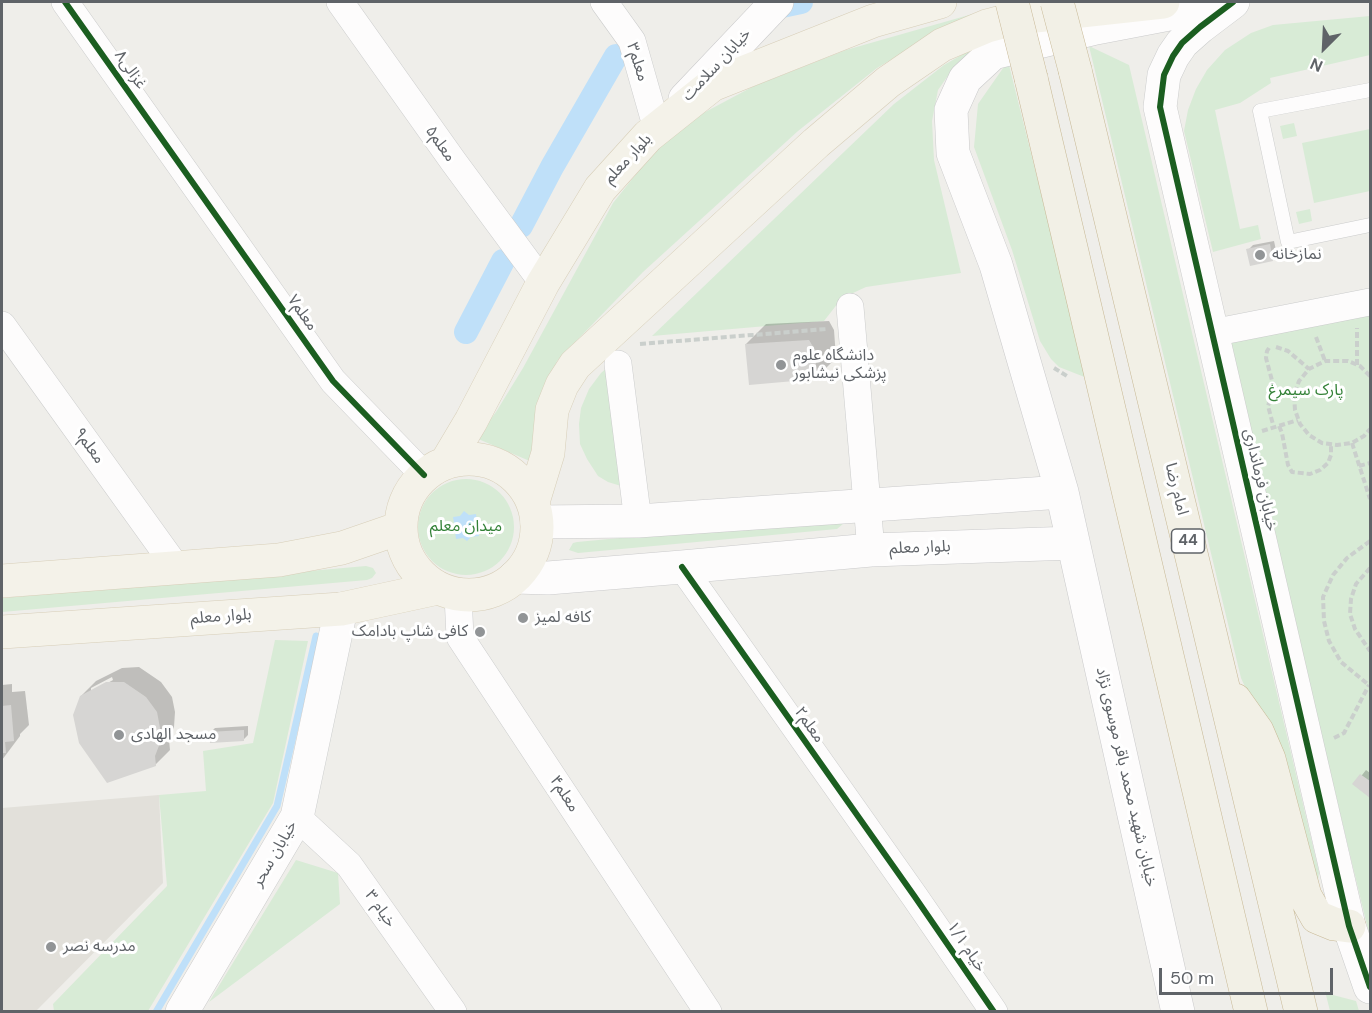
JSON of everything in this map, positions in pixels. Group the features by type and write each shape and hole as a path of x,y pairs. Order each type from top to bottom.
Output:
{"highway":[{"path":"1012,2 1251,1011"},
{"name":"امام رضا","path":"1057,2 1301,1011"},
{"path":"1223,686 1257,731 1269,759 1305,896 1317,917 1334,924 1349,926"}],"main road":[{"name":"خیابان سلامت","path":"657,129 777,2"},
{"name":"بلوار معلم","path":"435,469 471,421 543,283 600,189 657,129 712,85 873,21 940,2"},
{"path":"535,512 518,480 497,465 481,460 463,459 435,469 411,490 402,509 400,528 403,546 411,563 422,578 448,592 478,595 498,589 515,578 528,562 536,543 535,512 548,453 552,410 562,385 575,366 816,143 888,82 942,45 987,26 1017,18 1163,2"},
{"name":"خیابان شهید محمد باقر موسوی نژاد","path":"1178,1011 1062,492 996,265 953,153 951,110 965,79 993,53 1096,28 1223,2"},
{"name":"خیابان فرمانداری","path":"1233,2 1182,43 1164,75 1160,106 1349,926 1371,987"},
{"path":"535,512 638,521 1062,492"},
{"path":"2,581 279,560 342,548 400,528"},
{"name":"بلوار معلم","path":"515,578 548,578 871,550 1073,543"},
{"name":"بلوار معلم","path":"2,632 341,609 448,592"},
{"name":"خیابان سحر","path":"182,1011 297,817 341,609"}],"street":[{"name":"غزالی۸","path":"65,2 173,155"},
{"name":"معلم۵","path":"340,2 543,283"},
{"name":"معلم۳","path":"604,2 632,41 657,129"},
{"name":"معلم۷","path":"173,155 333,381 435,469"},
{"path":"1212,333 1367,313"},
{"path":"851,317 871,550"},
{"name":"معلم۹","path":"2,325 176,567"},
{"path":"624,355 638,521"},
{"name":"معلم۲","path":"682,567 915,897"},
{"name":"معلم۴","path":"448,592 460,637 708,1011"},
{"name":"خیام ۳","path":"297,817 349,866 453,1011"},
{"name":"خیام ۱/۱","path":"915,897 994,1011"}],"lane":[{"path":"1371,90 1260,111 1288,242 1371,225"}],"path":[{"path":"1357,365 1356,333 1367,313"},
{"path":"624,355 851,317"},
{"path":"1274,428 1268,406 1274,388 1266,357 1267,351 1270,347 1281,347 1309,369"},
{"path":"1371,376 1348,361 1334,360 1321,363 1309,369 1299,381 1294,395 1294,410 1298,420 1309,435 1322,443 1337,445 1352,443 1371,429"},
{"path":"1049,364 1066,376"},
{"path":"1253,434 1298,420"},
{"path":"1279,426 1288,465 1292,472 1310,474 1320,470 1328,463 1331,444"},
{"path":"1352,443 1371,499"},
{"path":"1359,466 1371,463"},
{"path":"1326,741 1344,733 1370,686 1341,662 1329,641 1324,621 1323,597 1333,575 1347,558 1371,541"},
{"path":"1371,568 1356,584 1351,599 1350,614 1355,629 1371,651"}],"shaded area":[{"name":"مدرسه نصر","path":"159,795 163,883 36,1011 2,1011 2,808"}],"green space":[{"path":"983,11 926,39 877,68 798,131 643,272 557,361 539,413 532,462 476,438 496,412 523,368 613,203 653,153 694,118 754,86 846,50"},
{"path":"1370,16 1370,55 1270,78 1271,83 1240,103 1215,110 1240,229 1258,225 1261,239 1213,252 1184,131 1188,110 1207,70 1225,50 1251,33 1273,25"},
{"path":"986,41 952,70 938,90 932,121 934,160 961,273 866,287 842,298 824,321 652,336 894,104 944,65"},
{"path":"1089,46 1129,65 1319,872 1318,881 1312,884 1261,722 1241,678"},
{"path":"1008,61 1087,378 1059,367 1040,341 1012,250 974,147 978,104"},
{"path":"1294,123 1297,136 1283,139 1280,126"},
{"path":"1370,129 1370,191 1314,203 1302,143"},
{"path":"1310,209 1312,221 1299,224 1296,212"},
{"name":"پارک سیمرغ","path":"1370,310 1370,938 1227,342"},
{"path":"609,366 621,486 598,476 580,444 581,408 589,389"},
{"name":"میدان معلم","path":"466,479 484,483 500,493 510,509 514,527 510,545 500,561 484,571 466,575 448,571 432,561 422,545 418,527 422,509 432,493 448,483"},
{"path":"833,518 844,523 837,529 578,553 569,550 573,543 577,542"},
{"path":"366,566 373,568 376,573 367,580 2,612 2,598"},
{"path":"275,640 308,641 273,803 148,1011 54,1011 53,1004 167,886 159,795 206,791 203,751 253,743"},
{"path":"296,860 338,873 340,904 209,1002"},
{"path":"1325,991 1356,1001 1359,1011 1330,1011"}],"water":[{"path":"464,511 469,515 476,514 477,521 481,525 478,529 479,536 471,537 467,541 463,538 456,539 455,531 450,527 454,523 453,517 460,516"}],"building":[{"name":"نمازخانه","path":"1270,244 1273,261 1250,266 1246,249"},
{"name":"دانشگاه علوم پزشکی نیشابور","path":"809,340 815,350 817,379 749,385 745,344"},
{"name":"مسجد الهادی","path":"106,682 124,682 146,697 157,712 160,728 160,743 155,756 156,766 107,783 79,743 73,715 80,696"},
{"path":"11,705 14,741 5,742 6,753 2,753 2,706"},
{"path":"244,730 244,741 210,743 209,732"},
{"path":"1360,774 1370,781 1370,798 1352,784"}],"waterway":[{"path":"782,6 801,2"},
{"path":"521,226 616,56"},
{"path":"466,332 503,261"},
{"path":"156,1012 277,806 316,636"}],"cycle path":[{"path":"65,2 333,381 424,475"},
{"path":"1233,2 1182,43 1164,75 1160,107 1349,926 1370,987"},
{"path":"682,567 994,1012"}],"place":[{"name":"نمازخانه","path":"1260,255"},
{"name":"دانشگاه علوم پزشکی نیشابور","path":"781,365"},
{"name":"کافه لمیز","path":"523,618"},
{"name":"کافی شاپ بادامک","path":"480,632"},
{"name":"مسجد الهادی","path":"119,735"},
{"name":"مدرسه نصر","path":"51,947"}]}
